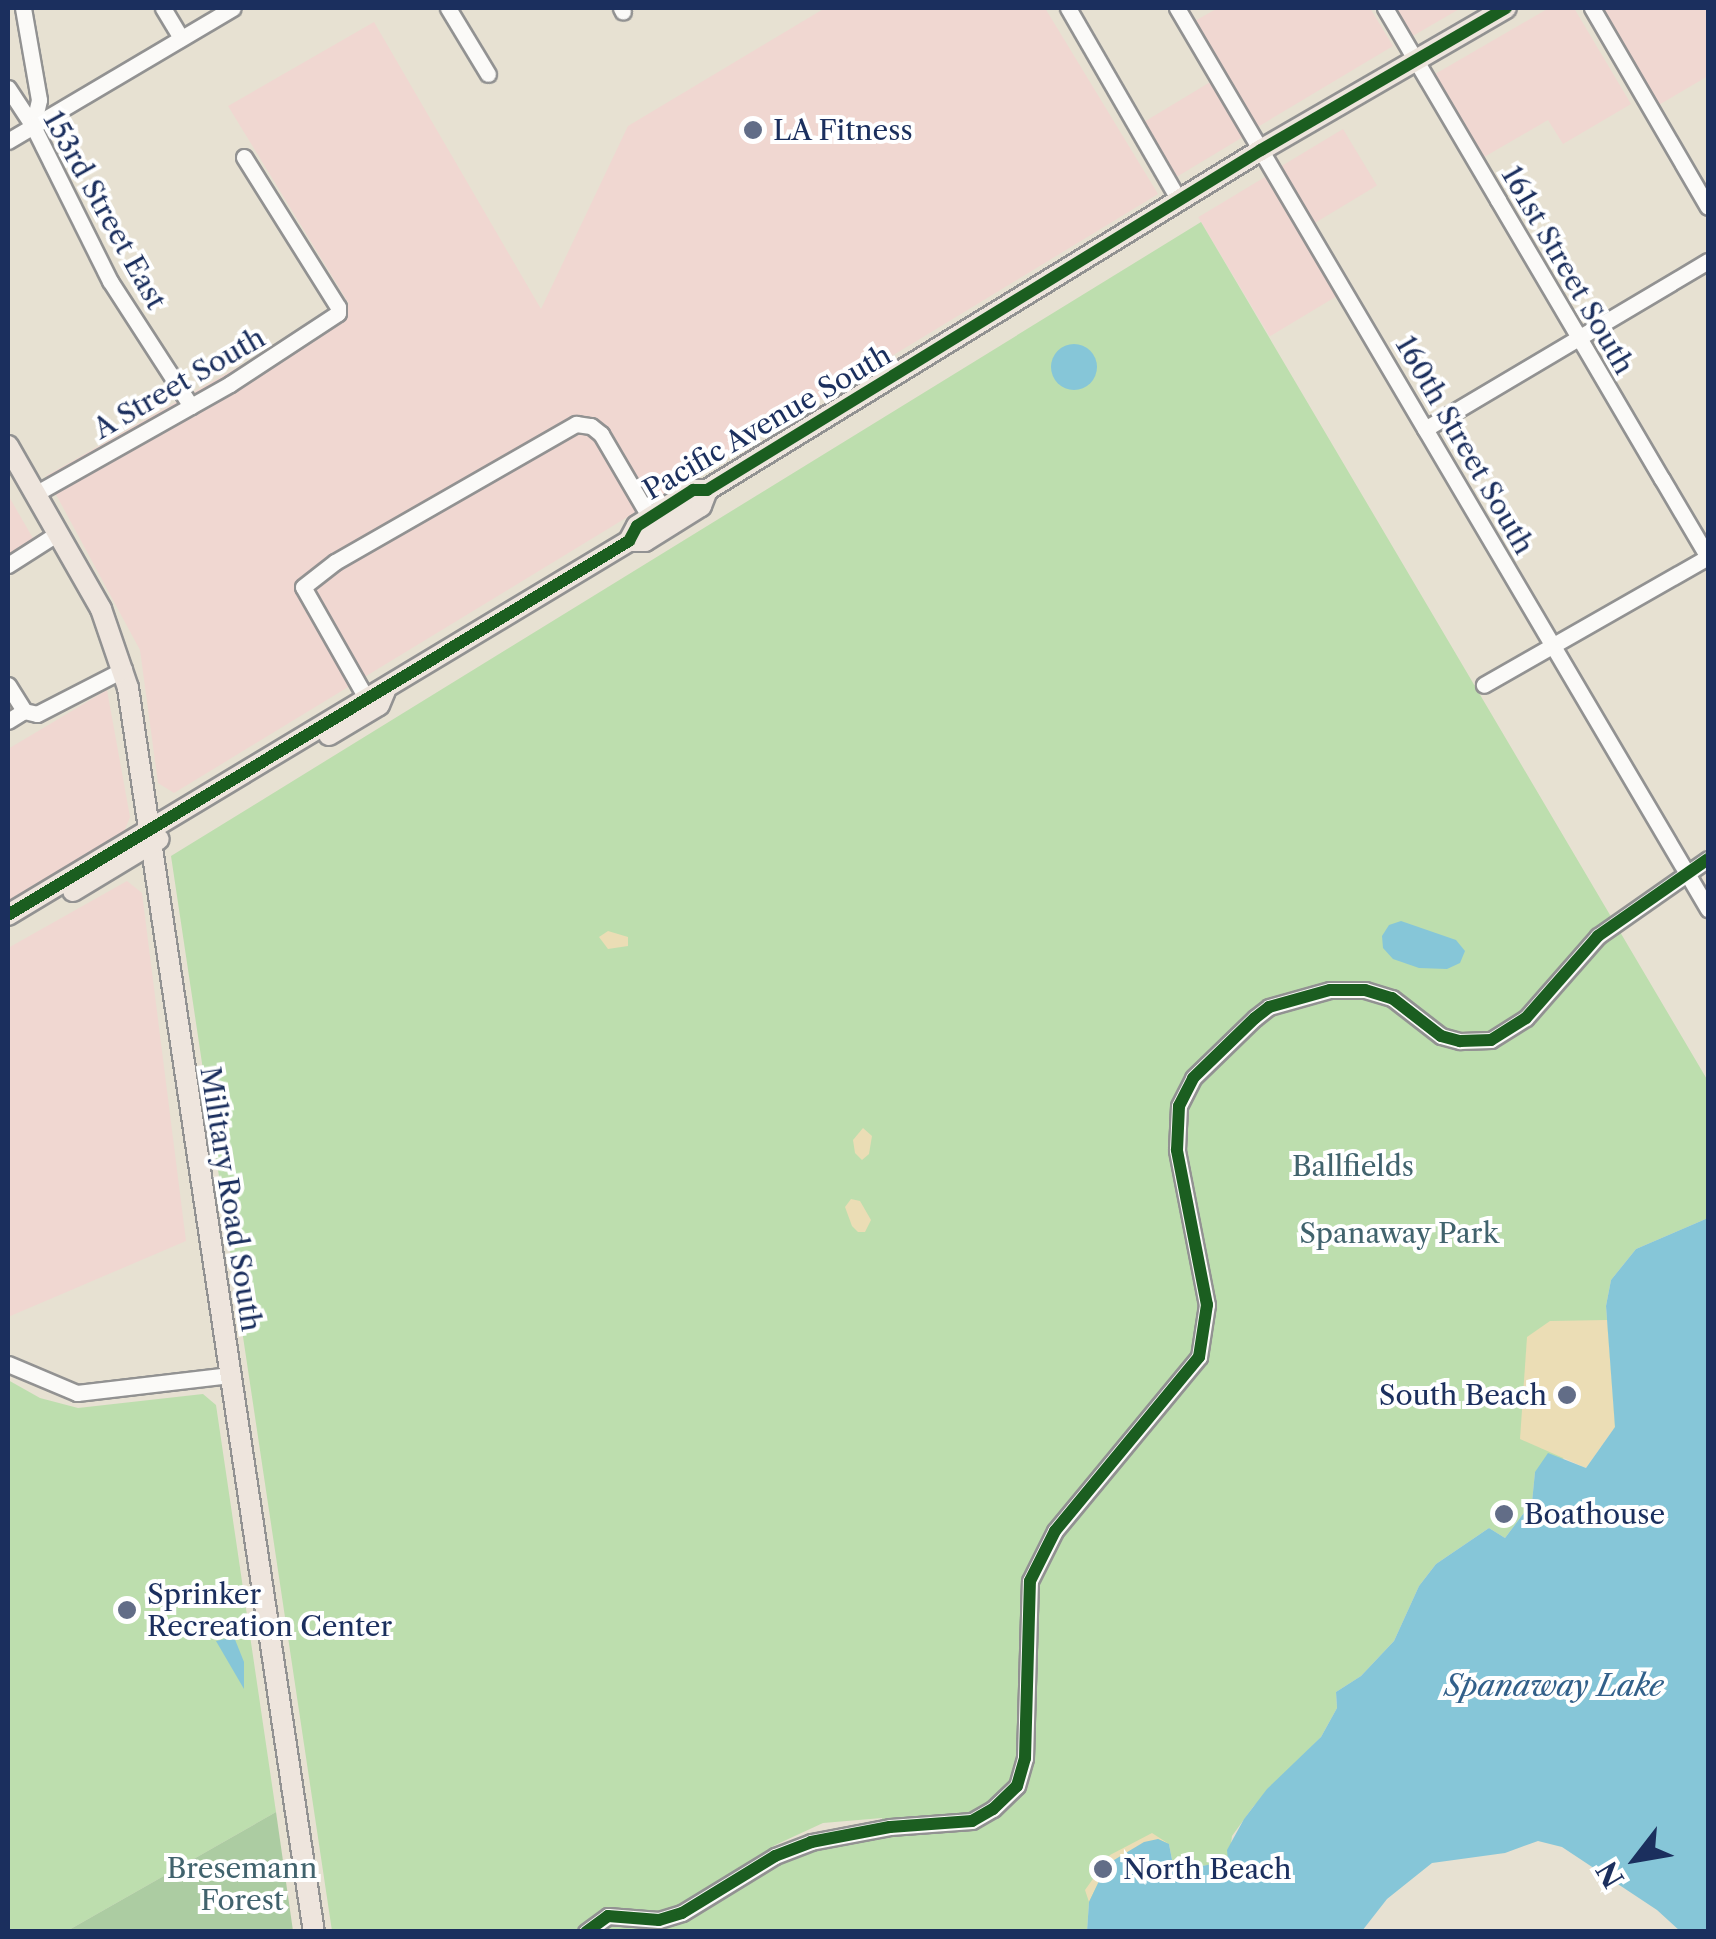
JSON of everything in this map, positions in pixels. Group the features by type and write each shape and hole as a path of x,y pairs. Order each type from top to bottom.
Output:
{"main road":[{"name":"Pacific Avenue South","path":"629,541 637,526 694,490 707,490 1261,150 1506,8"},
{"name":"Military Road South","path":"8,446 101,609 124,668 314,1932"},
{"name":"Pacific Avenue South","path":"8,931 375,693 629,541 645,541 701,506 707,490"},
{"name":"Pacific Avenue South","path":"8,915 151,836"}],"street":[{"path":"23,8 39,100 33,126"},
{"path":"163,8 181,38"},
{"path":"8,141 233,8"},
{"path":"448,8 488,74"},
{"path":"1068,8 1179,200"},
{"name":"160th Street South","path":"1177,8 1708,909"},
{"name":"161st Street South","path":"1384,8 1708,557"},
{"path":"1592,8 1708,206"},
{"name":"153rd Street East","path":"8,88 33,126 100,264 191,406"},
{"name":"A Street South","path":"35,494 191,406 334,318 338,307 244,157"},
{"path":"1425,429 1708,261"},
{"path":"375,693 302,587 335,562 558,433 585,424 600,434 650,518"},
{"path":"8,565 58,534"},
{"path":"1484,685 1708,557"},
{"path":"8,721 24,711 37,714 124,668"},
{"path":"8,685 24,711"},
{"path":"586,1932 608,1916 659,1920 682,1913 796,1846 890,1827 962,1824 1004,1800 1017,1786 1025,1758 1026,1613 1038,1559 1055,1531 1194,1364 1205,1338 1204,1287 1177,1150 1176,1122 1186,1087 1261,1012 1330,990 1380,993 1402,1004 1441,1036 1460,1041 1491,1040 1526,1018 1598,936 1708,859"},
{"path":"8,1364 76,1393 230,1374"}],"shaded area":[{"path":"825,8 1045,8 1158,194 174,793 158,783 140,650 46,476 349,304 228,106 374,22 541,309 628,126"},
{"path":"1218,8 1370,8 1393,46 1256,128 1193,22"},
{"path":"1394,8 1461,8 1411,37"},
{"path":"1549,8 1574,8 1631,104 1563,144 1548,120 1479,160 1430,77"},
{"path":"1597,8 1708,8 1708,76 1657,106"},
{"path":"1212,81 1245,136 1177,177 1144,122"},
{"path":"1343,129 1377,186 1312,225 1278,168"},
{"path":"1265,177 1337,296 1270,336 1198,217"},
{"path":"8,495 34,540 8,555"},
{"path":"107,690 130,817 124,832 8,903 8,749"},
{"path":"127,881 142,893 186,1241 8,1317 8,948"}],"green space":[{"path":"1201,222 1708,1081 1708,1218 1636,1249 1611,1280 1606,1306 1615,1427 1606,1438 1535,1472 1532,1502 1505,1538 1489,1528 1436,1564 1419,1586 1394,1641 1361,1676 1336,1692 1337,1708 1321,1737 1253,1807 1232,1836 1229,1861 1181,1870 1173,1865 1169,1844 1089,1902 1087,1931 332,1931 171,856","holes":["882,1820 771,1847 823,1823"]},
{"name":"Sprinker Recreation Center","path":"8,1380 40,1398 78,1408 203,1394 216,1405 276,1812 67,1931 8,1931"},
{"name":"Bresemann Forest","path":"276,1812 293,1931 67,1931"}],"sand":[{"path":"608,931 628,937 628,946 608,949 599,937"},
{"path":"863,1128 872,1136 869,1154 862,1160 855,1153 853,1140"},
{"path":"851,1199 860,1201 871,1220 865,1232 852,1226 845,1207"},
{"name":"South Beach","path":"1607,1320 1615,1427 1586,1468 1520,1439 1527,1337 1550,1321"},
{"name":"North Beach","path":"1152,1833 1169,1844 1158,1839 1100,1879 1089,1902 1085,1890 1110,1855"}],"water":[{"path":"1074,344 1090,351 1097,367 1090,383 1074,390 1058,383 1051,367 1058,351"},
{"path":"1401,921 1456,940 1465,951 1460,963 1447,969 1419,968 1393,959 1383,948 1382,936 1389,925"},
{"name":"Spanaway Lake","path":"1708,1218 1708,1931 1680,1931 1657,1910 1562,1847 1538,1841 1505,1853 1432,1863 1387,1899 1362,1931 1087,1931 1089,1902 1100,1879 1114,1860 1144,1842 1158,1839 1169,1844 1173,1865 1181,1870 1228,1861 1227,1850 1244,1819 1267,1789 1321,1737 1337,1708 1336,1692 1361,1676 1394,1641 1419,1586 1436,1564 1489,1528 1505,1538 1532,1502 1535,1472 1548,1453 1586,1468 1615,1427 1606,1306 1611,1280 1636,1249"},
{"path":"234,1637 244,1662 244,1689 216,1641"}],"cycle path":[{"path":"8,915 629,541 637,526 693,490 707,490 1261,150 1506,8"},
{"path":"586,1932 608,1916 659,1920 682,1913 775,1856 811,1842 890,1827 972,1821 993,1809 1017,1786 1025,1758 1030,1581 1055,1531 1199,1357 1207,1305 1177,1150 1179,1106 1193,1078 1255,1018 1269,1007 1330,990 1365,990 1392,998 1441,1036 1460,1041 1491,1040 1526,1018 1598,936 1708,859"}],"place":[{"name":"LA Fitness","path":"753,130"},
{"name":"South Beach","path":"1567,1395"},
{"name":"Boathouse","path":"1504,1514"},
{"name":"Sprinker Recreation Center","path":"127,1610"},
{"name":"North Beach","path":"1103,1869"}],"park label":[{"name":"Ballfields","path":"1353,1166"},
{"name":"Spanaway Park","path":"1399,1233"}]}
